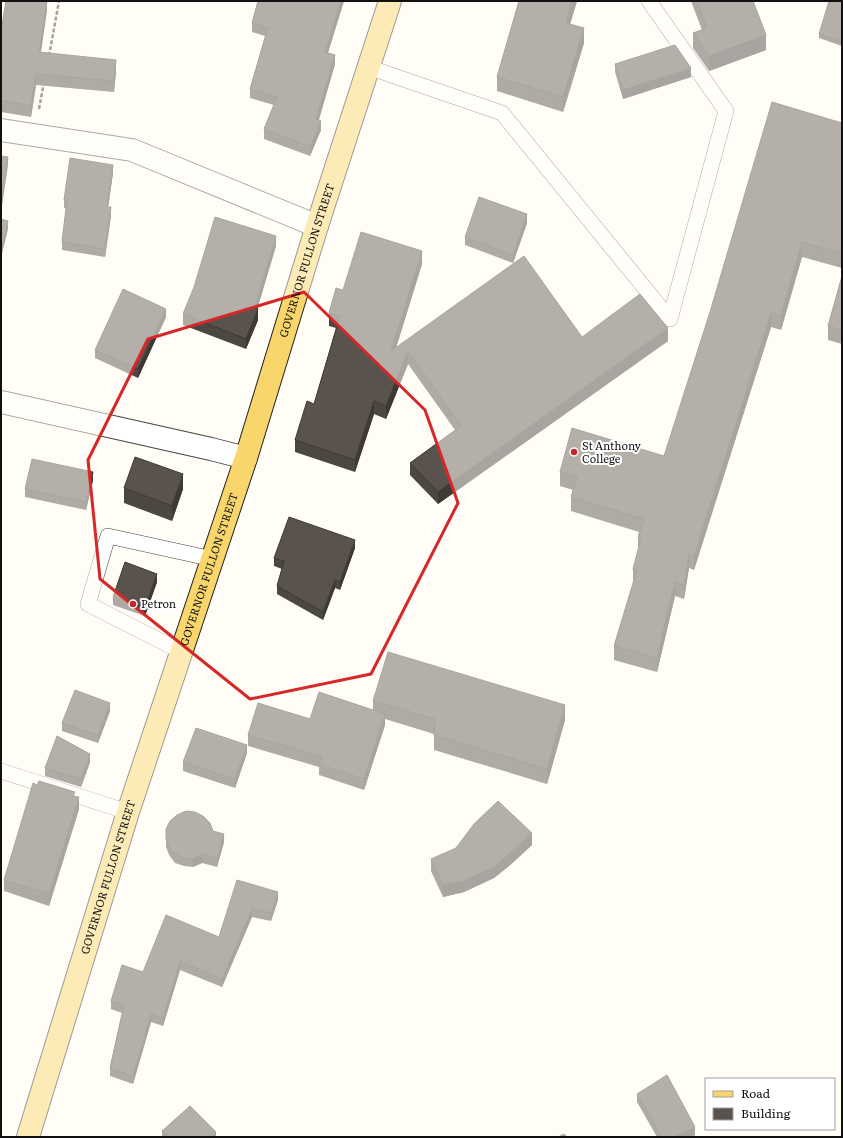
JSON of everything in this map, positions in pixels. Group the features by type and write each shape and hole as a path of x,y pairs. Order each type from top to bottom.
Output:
{"main road":[{"name":"GOVERNOR FULLON STREET","path":"28,1137 128,812 246,458 317,226 390,1"}],"street":[{"path":"1,130 132,150 317,226"},
{"path":"1,402 211,448 246,458"}],"lane":[{"path":"368,67 502,113 670,319 726,111 649,1"},
{"path":"182,652 88,604 108,536 213,559"},
{"path":"1,770 128,812"}],"path":[{"path":"48,61 59,1"},
{"path":"35,135 45,76"}],"highlighted area":[{"path":"304,292 425,410 458,503 371,674 250,699 100,579 88,460 148,339"}],"building":[{"path":"6,1 47,1 39,52 116,60 114,81 36,74 31,106 1,100 1,31"},
{"path":"258,1 341,1 325,52 335,55 316,119 321,121 310,147 264,129 277,97 250,89 268,28 252,23"},
{"path":"519,1 572,1 566,23 584,28 563,97 497,77"},
{"path":"697,1 753,1 766,35 709,56 693,33 707,28"},
{"path":"829,1 842,1 842,41 819,34"},
{"path":"675,45 691,68 623,90 615,64"},
{"path":"772,102 842,123 842,254 802,242 781,316 771,313 694,556 689,554 684,585 675,582 657,658 614,646 637,570 633,569 641,538 638,537 644,519 571,497 577,477 560,472 572,428 664,456 710,312"},
{"path":"1,156 8,157 1,205"},
{"path":"70,158 113,165 107,207 111,207 105,249 62,242 67,200 64,200"},
{"path":"479,197 527,214 513,255 465,237"},
{"path":"215,217 276,236 255,308 258,309 246,339 183,314 194,287"},
{"path":"1,219 8,221 1,250"},
{"path":"361,232 422,251 391,351 524,256 582,337 640,294 668,328 438,492 410,463 461,426 408,351 386,406 374,401 355,460 295,440 307,401 314,404 340,316 329,313 336,288 343,290"},
{"path":"842,276 842,330 828,326"},
{"path":"123,289 166,309 138,369 95,350"},
{"path":"135,457 183,474 172,506 124,488"},
{"path":"32,459 93,472 86,502 25,489"},
{"path":"289,517 355,540 340,582 335,580 323,612 277,586 284,561 274,558"},
{"path":"125,562 157,574 145,608 113,597"},
{"path":"388,652 565,705 547,769 434,735 435,719 373,701"},
{"path":"75,690 110,703 98,735 62,723"},
{"path":"319,692 385,714 364,779 319,764 322,757 248,735 258,703 310,719"},
{"path":"196,728 247,745 235,779 183,762"},
{"path":"57,736 90,754 81,779 45,768"},
{"path":"39,781 75,792 73,796 79,797 49,894 4,880 33,783 37,785"},
{"path":"498,801 532,833 494,867 464,881 443,885 431,859 456,848 474,824"},
{"path":"186,811 195,812 203,816 210,823 213,831 224,834 217,858 202,854 193,859 184,858 175,854 169,847 166,839 166,829 170,821 177,815"},
{"path":"237,880 278,892 271,913 252,909 222,979 180,961 163,1018 151,1014 133,1076 110,1068 124,1005 111,1001 122,965 143,972 166,915 219,937"},
{"path":"667,1075 695,1127 674,1137 662,1137 637,1094"},
{"path":"190,1106 216,1132 210,1137 169,1137 162,1131"},
{"path":"564,1134 567,1137 558,1137"}],"place":[{"name":"St Anthony College","path":"574,452"},
{"name":"Petron","path":"133,604"}]}
